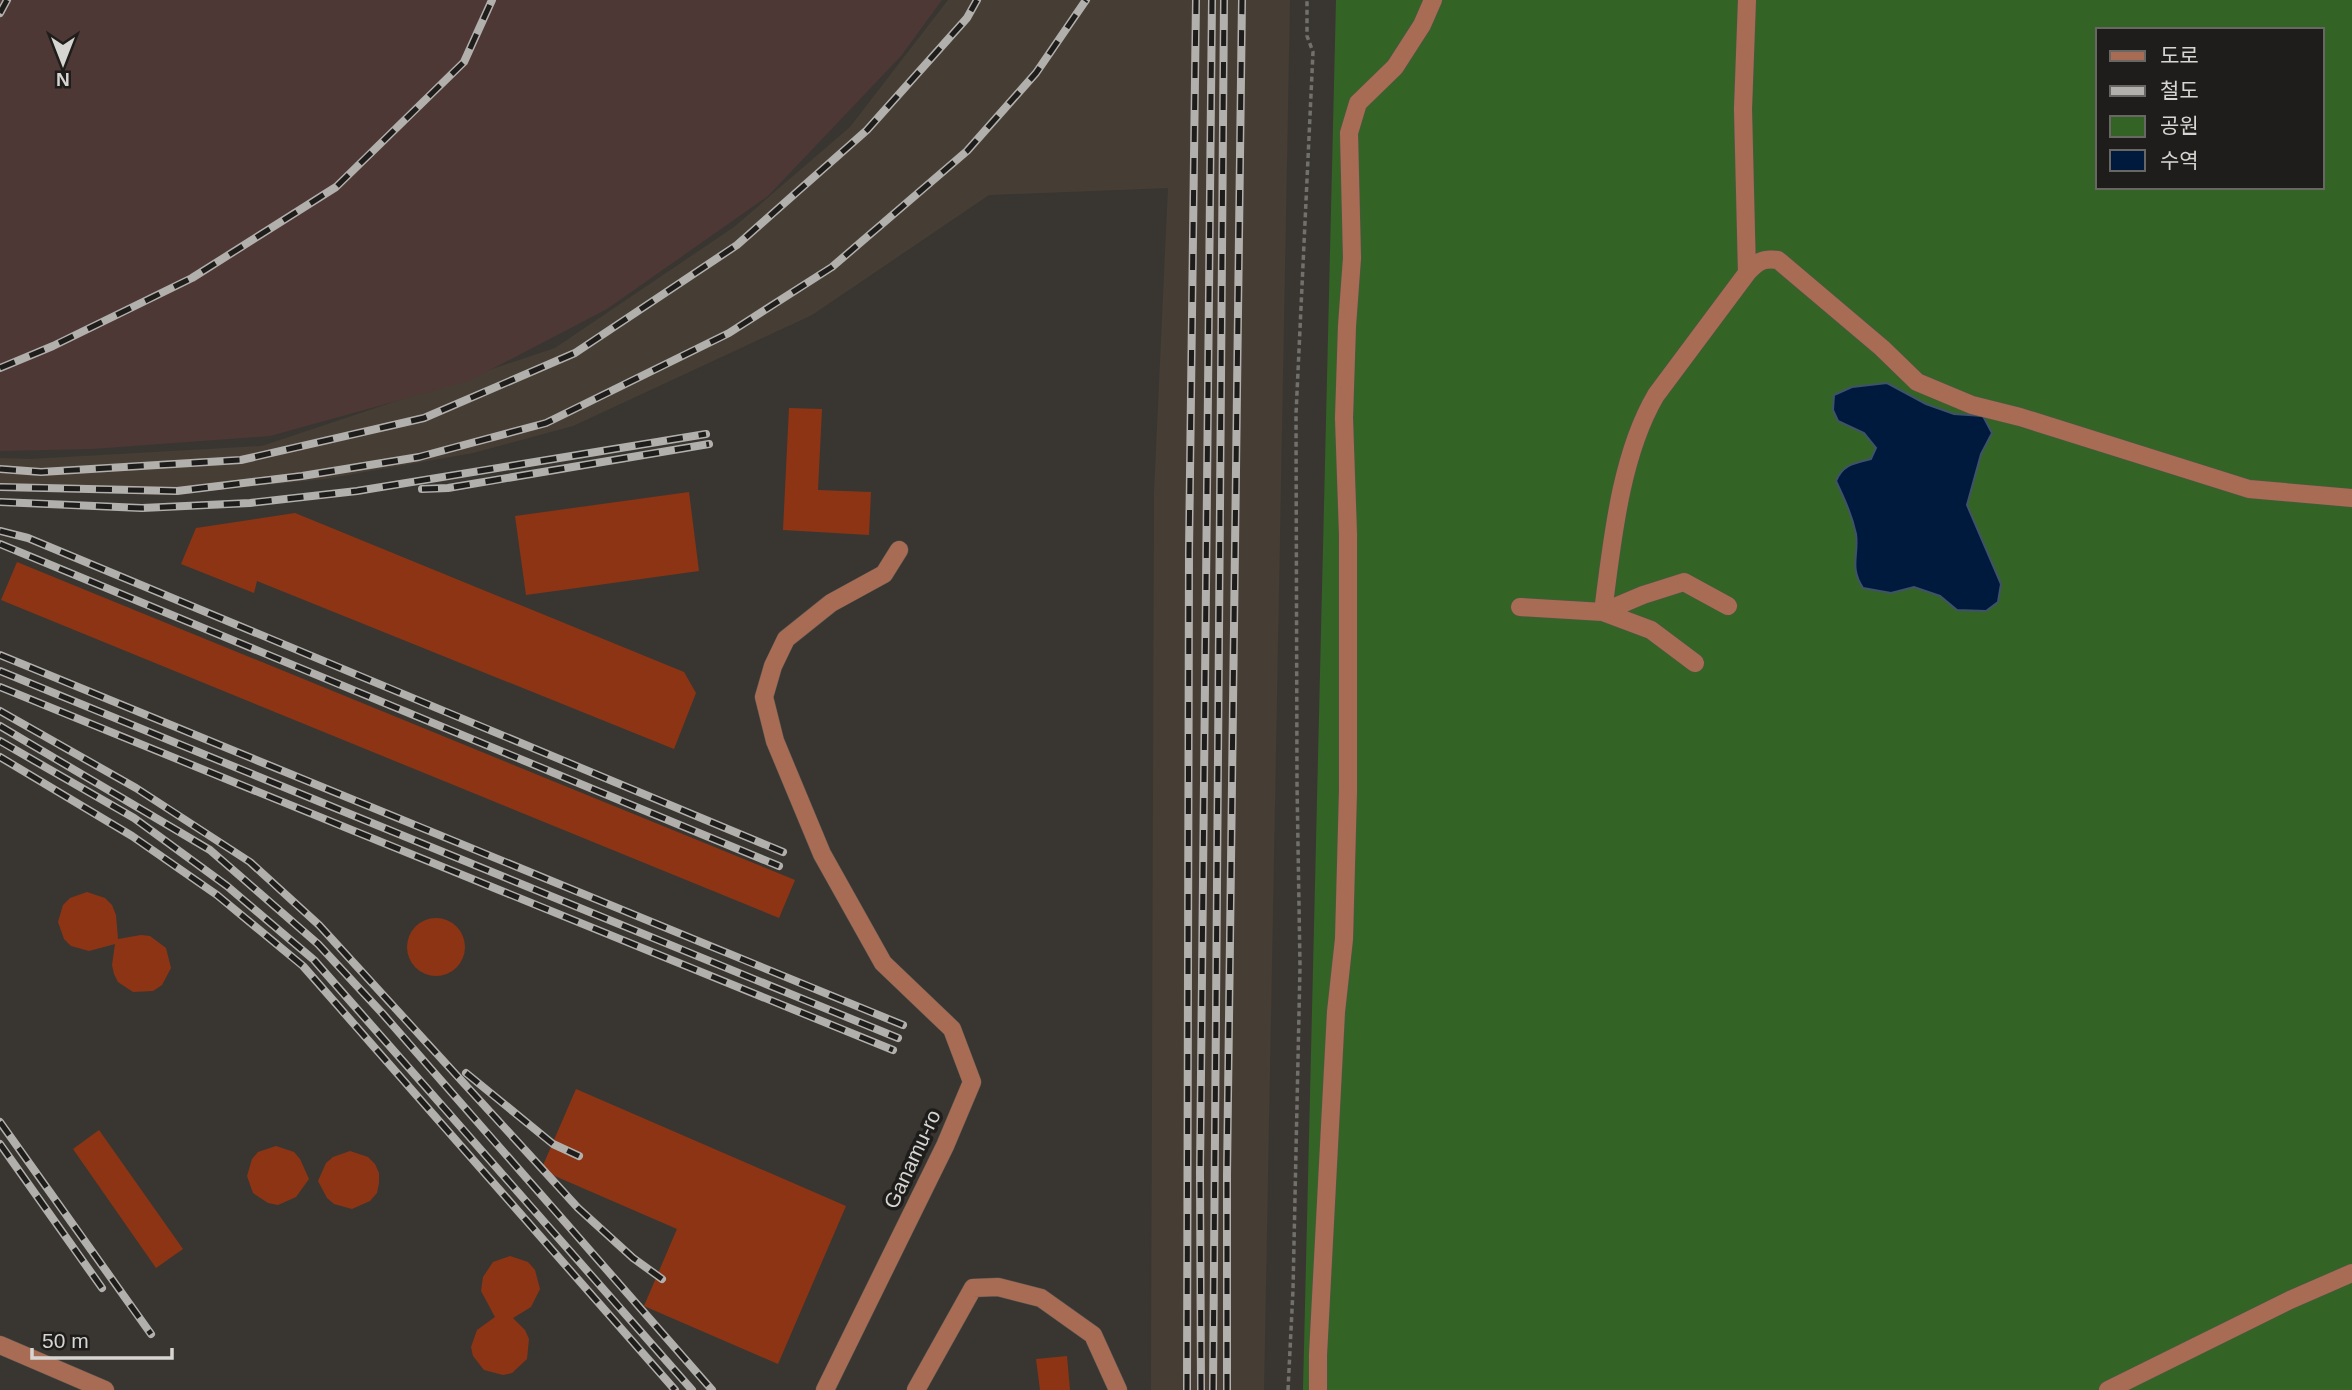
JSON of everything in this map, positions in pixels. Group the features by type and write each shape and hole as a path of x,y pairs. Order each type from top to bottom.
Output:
{"street":[{"path":"1318,1390 1336,1012 1343,939 1348,791 1348,534 1343,418 1352,258 1349,133 1358,103 1395,67 1422,25 1433,0"},
{"path":"1747,0 1744,109 1747,273"},
{"path":"1603,612 1621,497 1646,413 1656,395 1747,273 1757,261 1768,259 1777,260 1882,348 1917,382 1972,405 2020,416 2249,489 2352,498"},
{"name":"Ganamu-ro","path":"825,1390 945,1146 972,1082 952,1029 883,963 822,854 775,741 764,697 773,666 786,639 831,603 884,574 899,550"},
{"path":"1603,612 1684,582 1728,606"},
{"path":"1520,607 1603,612 1651,630 1695,663"},
{"path":"2108,1390 2290,1300 2352,1273"},
{"path":"916,1390 973,1288 998,1287 1041,1298 1093,1335 1118,1390"},
{"path":"0,1345 105,1390"}],"path":[{"path":"1288,1390 1293,1290 1300,966 1296,414 1313,52 1307,36 1307,0"}],"shaded area":[{"path":"0,0 942,0 901,56 768,196 607,309 469,381 270,436 92,449 0,451"},
{"path":"948,0 1290,0 1264,1390 1151,1390 1154,493 1168,188 989,195 812,315 573,426 473,453 325,479 198,492 138,493 0,486 0,458 31,459 262,446 555,348 734,227 850,127"}],"green space":[{"path":"1336,0 2352,0 2352,1390 1303,1390"}],"water":[{"path":"1887,383 1926,404 1954,414 1983,416 1992,433 1981,454 1967,505 2001,584 1998,602 1986,611 1957,610 1940,596 1914,587 1891,593 1863,588 1859,581 1855,567 1856,534 1836,481 1846,468 1871,459 1876,448 1864,433 1838,421 1833,410 1834,395 1852,387"}],"building":[{"path":"789,408 822,409 818,490 871,492 869,535 783,530"},
{"path":"689,492 699,571 526,595 515,516"},
{"path":"295,513 684,672 696,693 674,749 257,581 254,593 181,564 196,528"},
{"path":"17,562 795,880 779,918 1,600"},
{"path":"87,892 105,898 112,905 116,915 118,939 150,936 166,948 171,968 162,985 153,991 133,992 118,982 114,974 112,965 115,944 89,951 71,946 64,939 58,922 63,905 70,898"},
{"path":"436,918 447,920 460,931 465,947 463,958 452,971 436,976 425,974 412,963 407,947 409,936 420,923"},
{"path":"576,1089 846,1206 778,1364 644,1306 677,1229 541,1170"},
{"path":"99,1130 183,1249 156,1268 73,1149"},
{"path":"276,1146 294,1152 309,1179 296,1197 278,1205 268,1203 253,1193 247,1176 252,1159 258,1152"},
{"path":"350,1151 368,1157 379,1173 377,1193 370,1201 352,1209 334,1204 327,1198 318,1181 326,1163 333,1157"},
{"path":"510,1256 528,1262 535,1270 540,1289 531,1307 513,1318 525,1330 529,1339 527,1359 512,1373 503,1375 484,1370 473,1356 471,1347 477,1330 495,1317 481,1291 483,1277 493,1262"},
{"path":"1067,1356 1070,1390 1040,1390 1036,1359"}],"railway":[{"path":"0,13 7,0"},
{"path":"0,368 53,346 192,278 336,187 464,62 492,0"},
{"path":"0,469 41,472 241,460 424,418 575,353 737,245 867,130 967,18 977,0"},
{"path":"0,487 177,491 302,476 419,457 546,423 729,333 832,267 967,151 1036,73 1086,0"},
{"path":"1187,1390 1189,552 1196,0"},
{"path":"1201,1390 1200,1172 1212,0"},
{"path":"1213,1390 1224,0"},
{"path":"1227,1390 1227,1175 1242,0"},
{"path":"0,502 142,508 250,503 357,491 706,434"},
{"path":"422,489 448,488 709,444"},
{"path":"0,531 28,538 783,852"},
{"path":"0,544 779,866"},
{"path":"0,655 903,1025"},
{"path":"0,671 898,1038"},
{"path":"0,687 893,1050"},
{"path":"0,711 136,788 250,862 319,925 578,1208 633,1258 662,1279"},
{"path":"0,726 210,850 318,944 382,1013 712,1390"},
{"path":"0,741 134,818 227,886 314,960 692,1390"},
{"path":"0,757 132,836 217,895 303,966 675,1390"},
{"path":"466,1073 553,1144 579,1156"},
{"path":"0,1122 151,1334"},
{"path":"0,1144 102,1288"}]}
